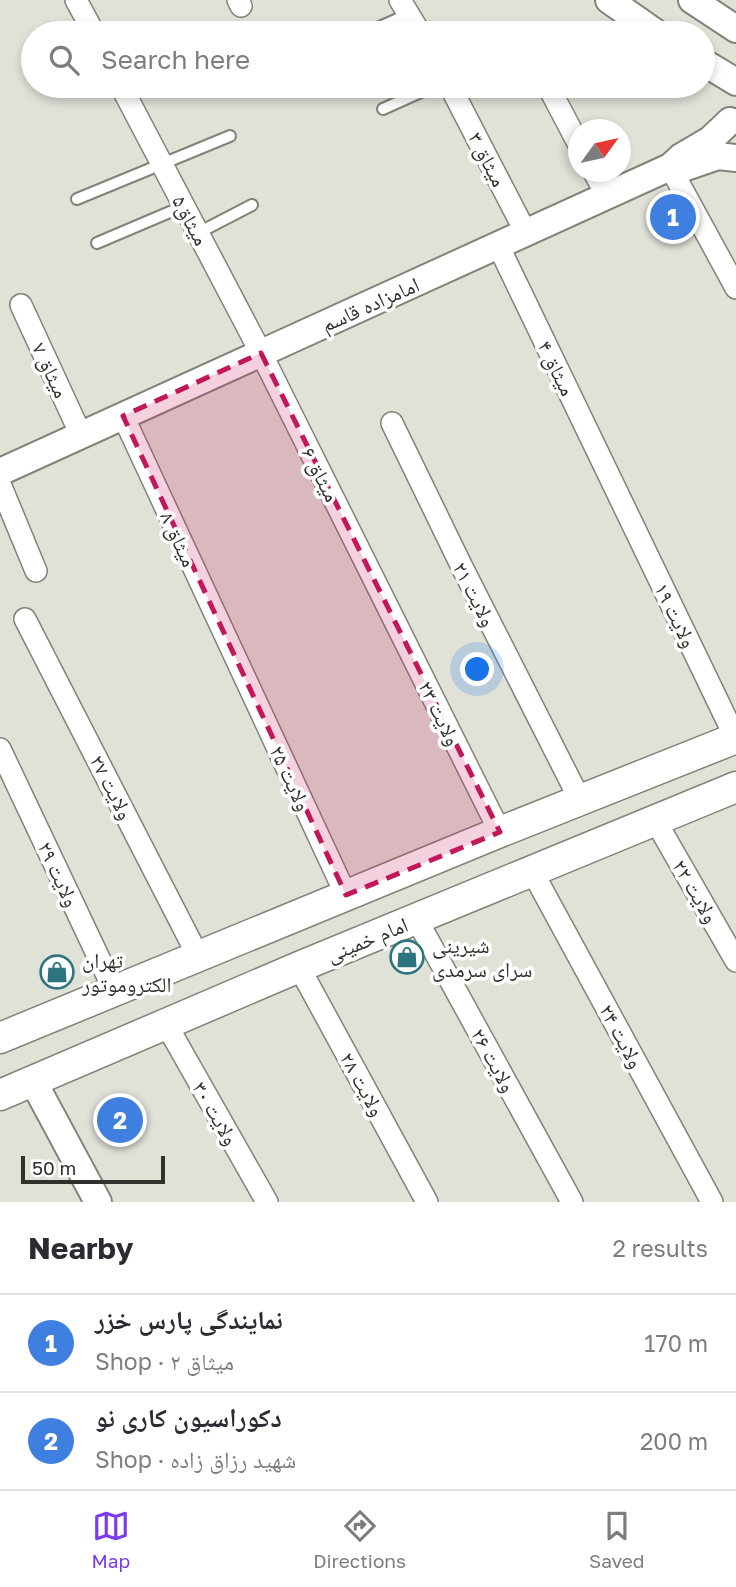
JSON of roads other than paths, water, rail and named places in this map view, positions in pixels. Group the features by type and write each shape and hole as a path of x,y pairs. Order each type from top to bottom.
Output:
{"main road":[{"path":"0,1038 736,738"},
{"name":"امام خمینی","path":"0,1095 299,967 736,787"}],"street":[{"path":"76,0 87,21"},
{"path":"609,0 639,21"},
{"path":"692,0 736,29"},
{"path":"715,69 736,82"},
{"name":"میثاق۵","path":"127,98 261,353"},
{"name":"میثاق ۳","path":"456,98 526,233"},
{"path":"555,98 568,123"},
{"path":"733,109 732,140 736,148"},
{"name":"امامزاده قاسم","path":"0,472 670,167 710,139 733,109"},
{"path":"670,167 687,168 718,156 736,158"},
{"path":"670,167 736,288"},
{"path":"599,182 607,196"},
{"name":"میثاق ۴","path":"498,245 616,491"},
{"name":"میثاق ۷","path":"21,305 81,435"},
{"name":"میثاق ۶","path":"261,353 381,594"},
{"name":"میثاق ۸","path":"123,416 236,662"},
{"name":"ولایت ۲۱","path":"392,423 580,800"},
{"path":"0,484 36,571"},
{"name":"ولایت ۱۹","path":"616,491 736,738"},
{"name":"ولایت ۲۳","path":"381,594 500,832"},
{"name":"ولایت ۲۷","path":"25,619 198,956"},
{"name":"ولایت ۲۵","path":"236,662 346,895"},
{"name":"ولایت ۲۹","path":"2,753 114,990"},
{"name":"ولایت ۲۲","path":"656,820 736,961"},
{"name":"ولایت ۲۴","path":"533,871 712,1202"},
{"name":"ولایت ۲۶","path":"416,919 572,1202"},
{"name":"ولایت ۲۸","path":"299,967 427,1202"},
{"name":"ولایت ۳۰","path":"166,1024 267,1202"},
{"path":"33,1081 98,1202"}],"lane":[{"path":"384,21 405,7"},
{"path":"383,109 407,98"},
{"path":"77,199 230,136"},
{"path":"198,233 252,205"},
{"path":"97,243 184,206"}],"place":[{"name":"نمایندگی پارس خزر","path":"673,217"},
{"name":"شیرینی سرای سرمدی","path":"407,957"},
{"name":"تهران الکتروموتور","path":"57,972"},
{"name":"دکوراسیون کاری نو","path":"120,1120"}]}
